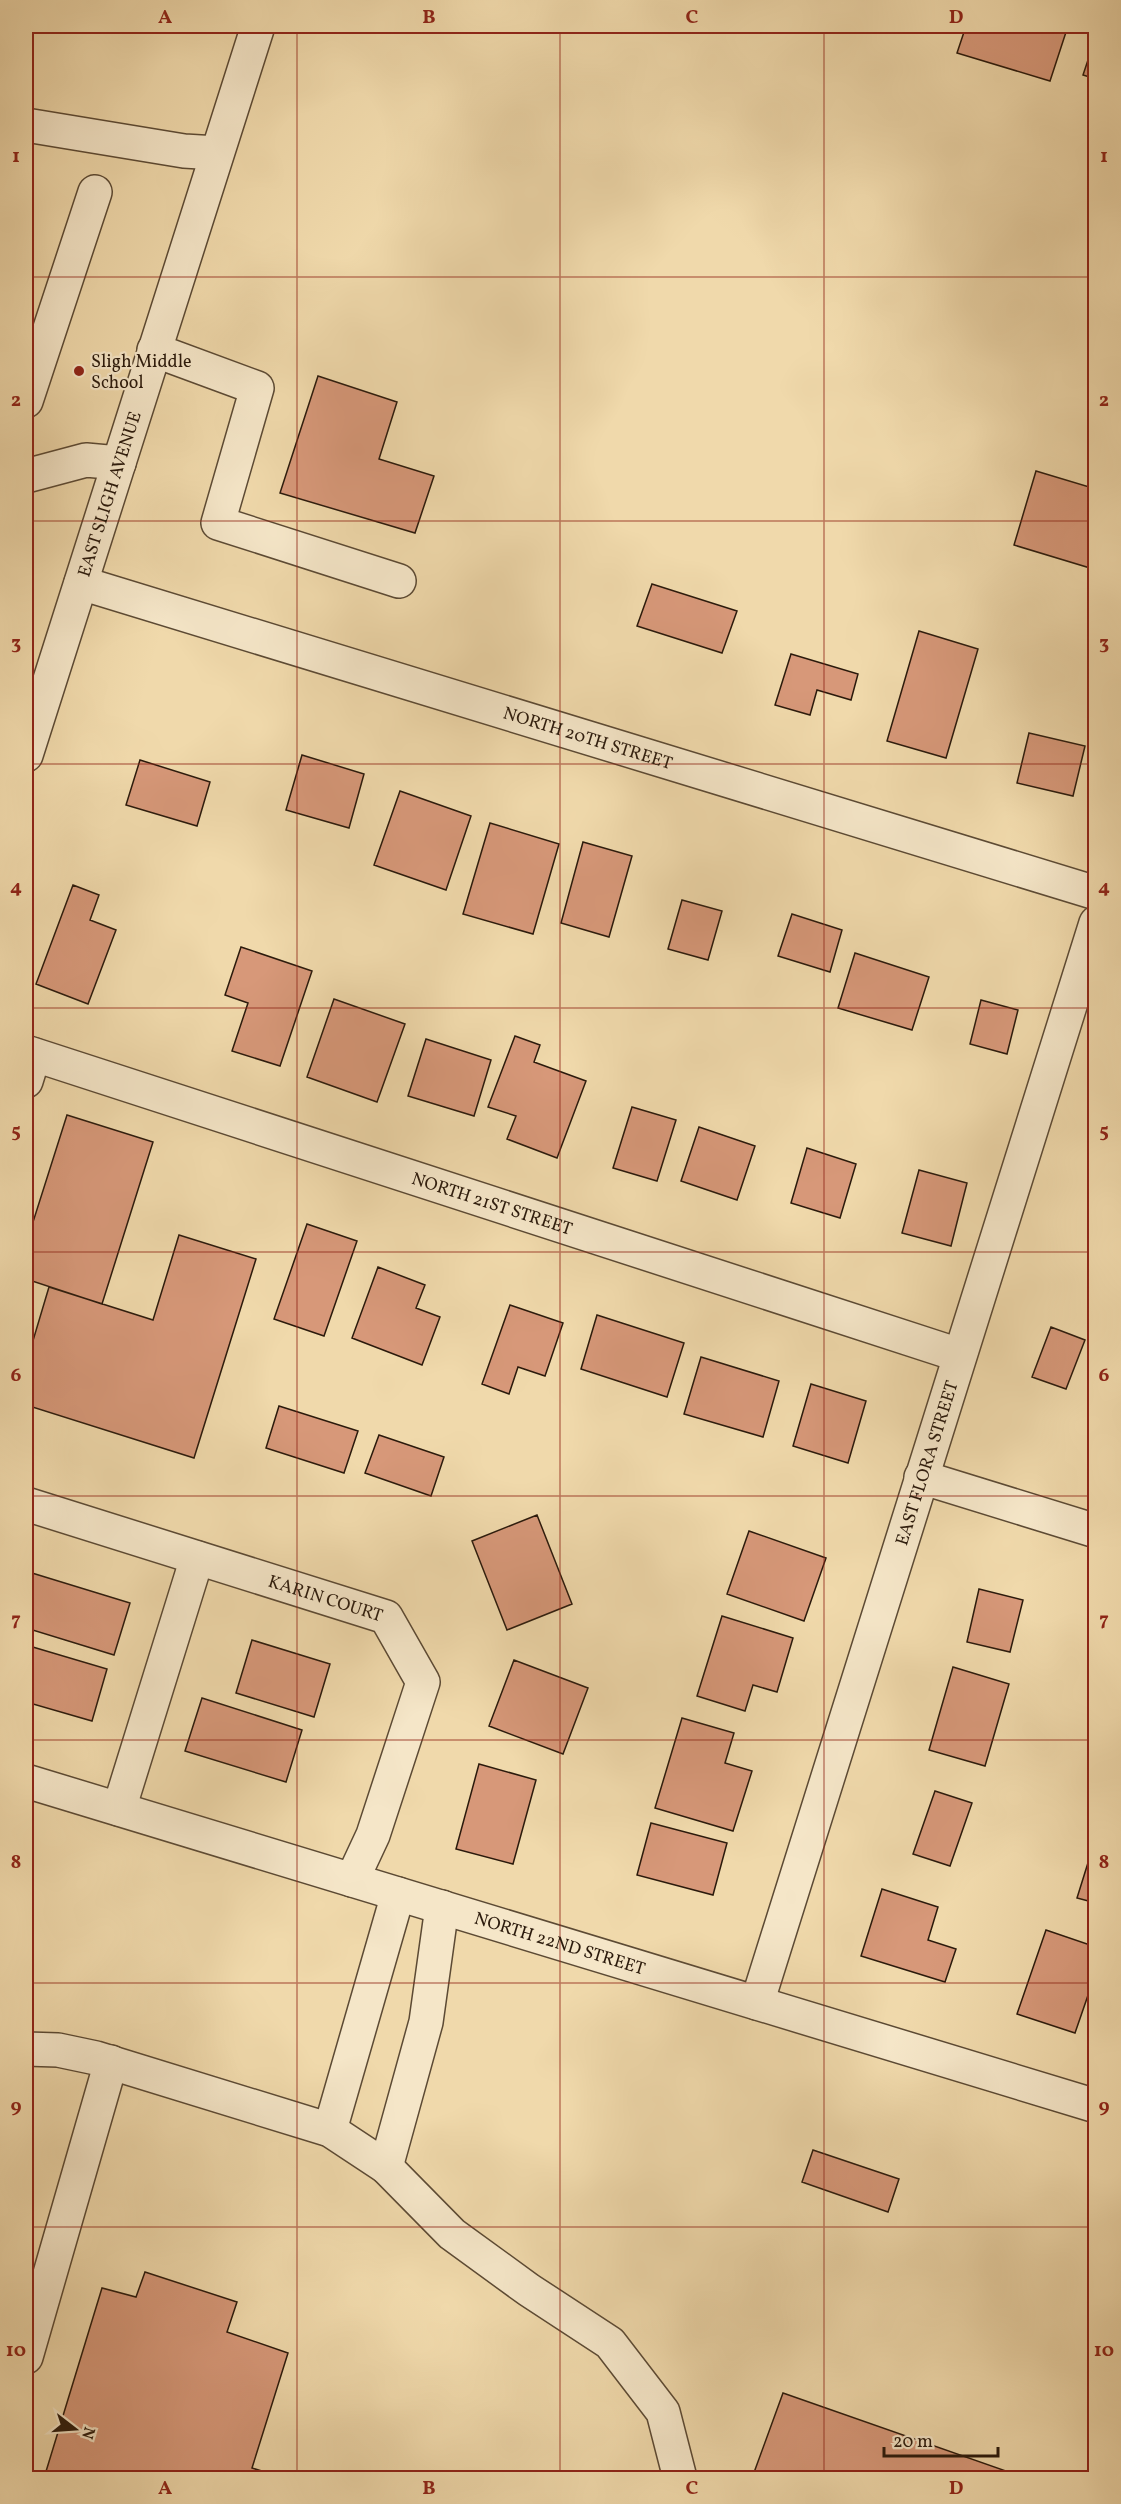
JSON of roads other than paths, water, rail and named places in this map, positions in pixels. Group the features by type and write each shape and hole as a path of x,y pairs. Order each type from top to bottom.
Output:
{"street":[{"name":"EAST SLIGH AVENUE","path":"26,755 258,26"},
{"path":"26,125 184,151 217,153"},
{"path":"26,401 95,192"},
{"path":"154,351 257,388 218,523 399,581"},
{"path":"26,476 86,460 119,463"},
{"name":"NORTH 20TH STREET","path":"81,583 1095,893"},
{"name":"EAST FLORA STREET","path":"757,2003 1095,923"},
{"name":"NORTH 21ST STREET","path":"28,1063 959,1354"},
{"path":"921,1477 1095,1531"},
{"name":"KARIN COURT","path":"26,1504 386,1617 423,1682 373,1835 352,1880"},
{"path":"119,1809 197,1558"},
{"name":"NORTH 22ND STREET","path":"26,1781 1095,2106"},
{"path":"330,2130 398,1894"},
{"path":"386,2167 426,2022 442,1907"},
{"path":"26,2049 58,2050 111,2062 330,2130 386,2167 452,2234 610,2343 663,2412 680,2478"},
{"path":"26,2356 111,2062"}],"place":[{"name":"Sligh Middle School","path":"79,371"}]}
